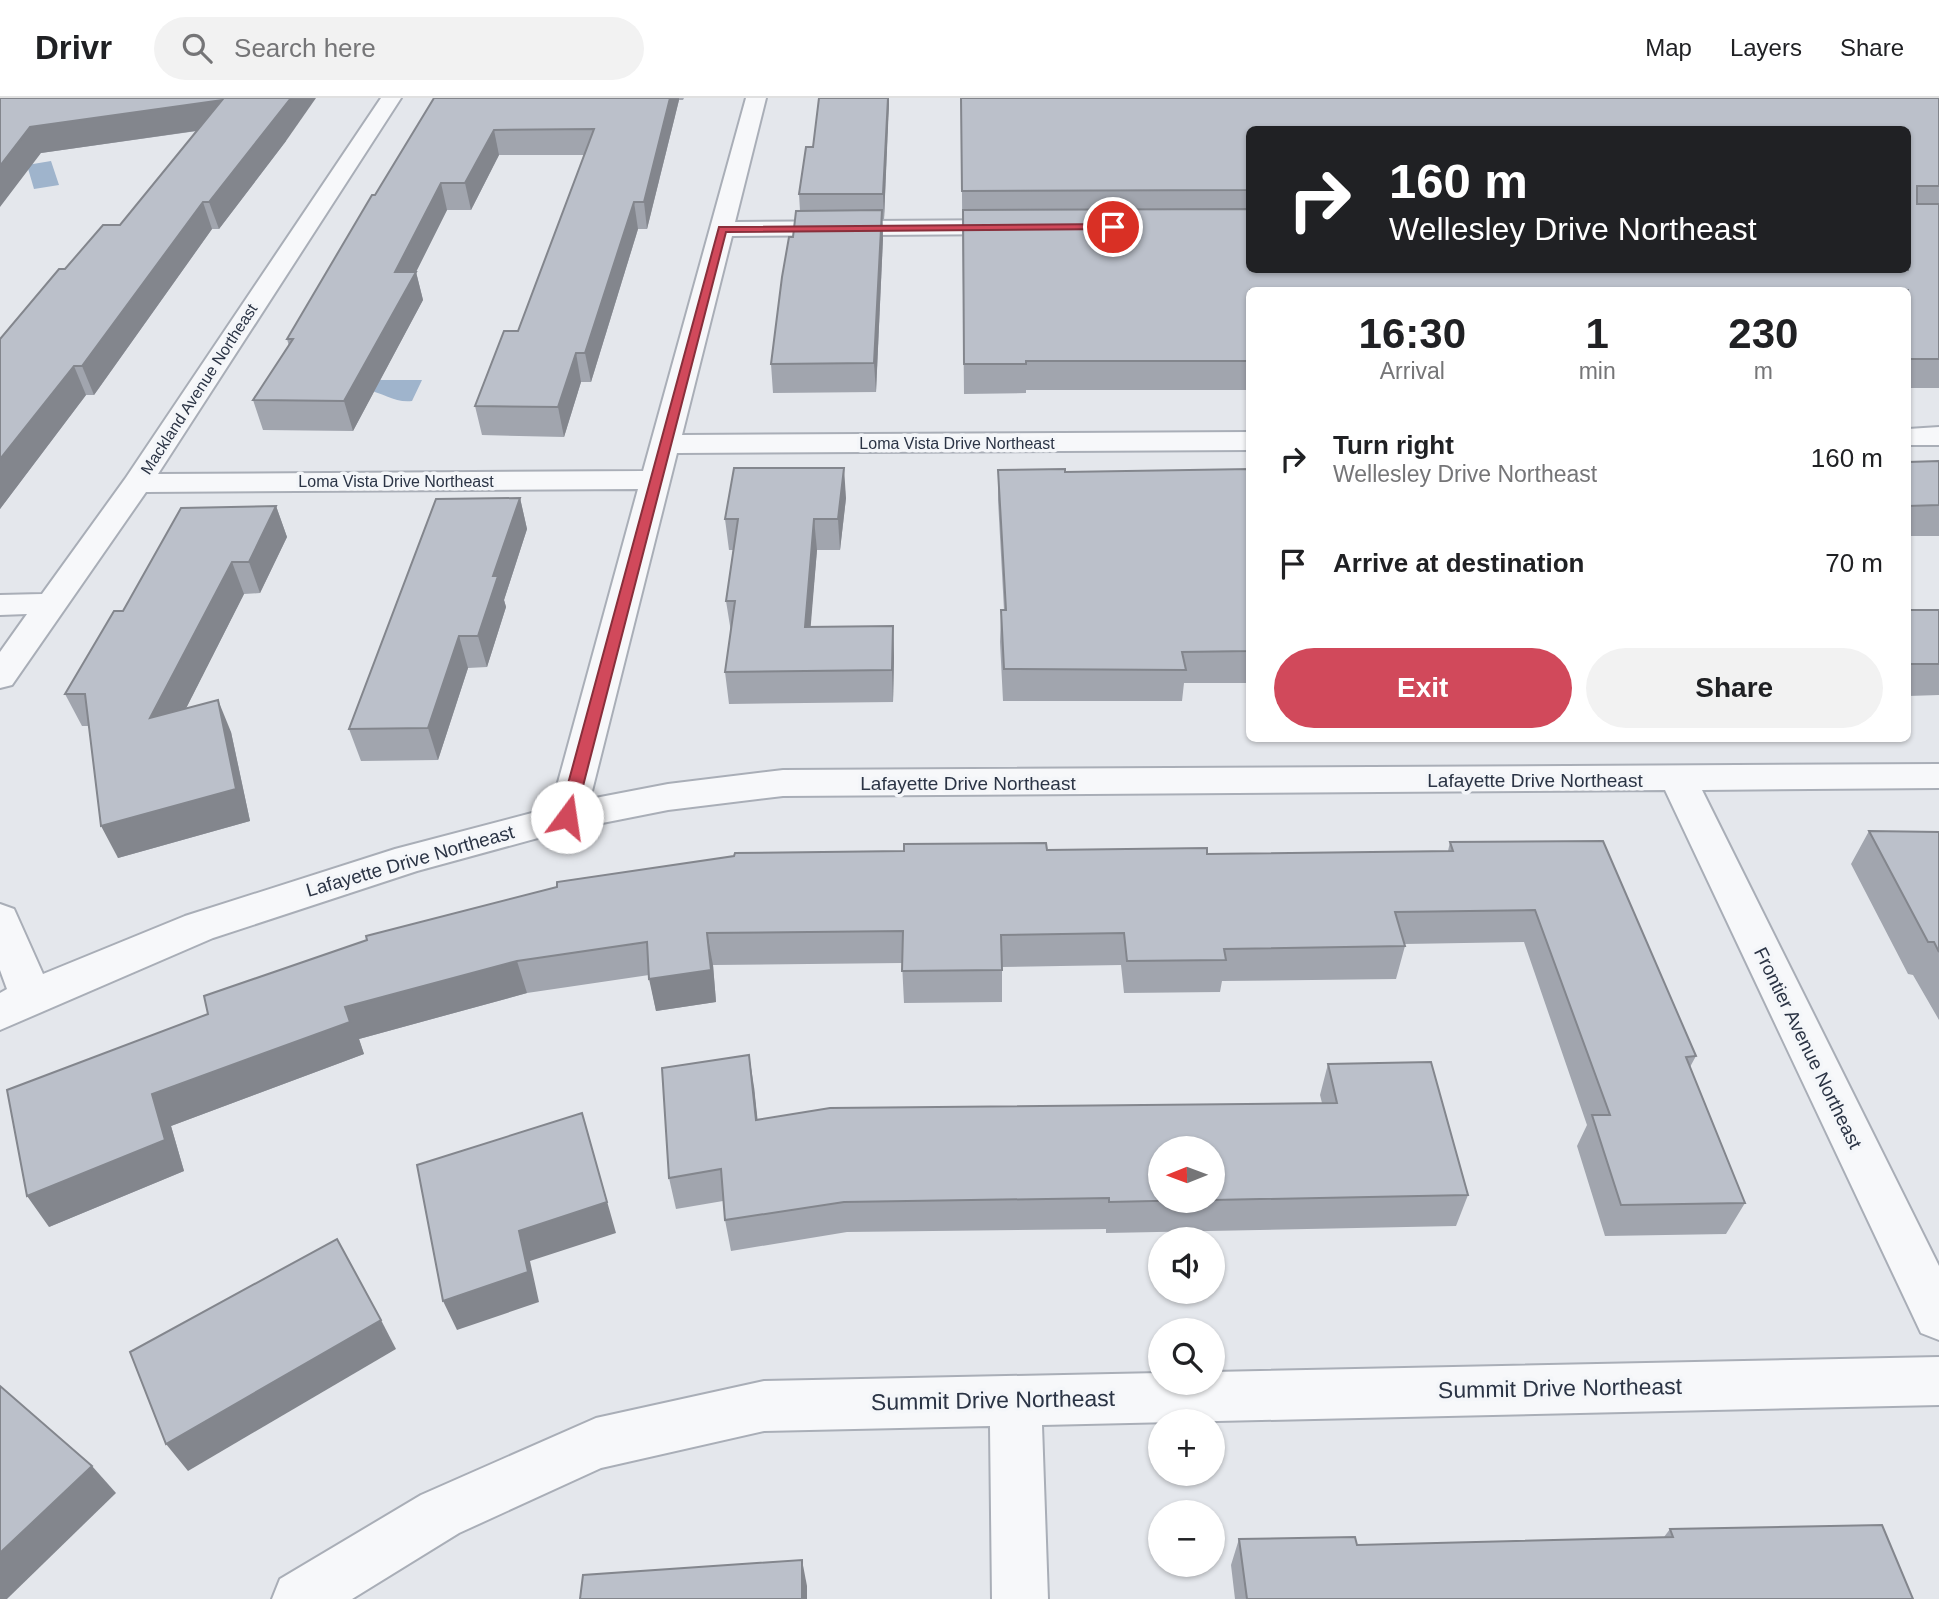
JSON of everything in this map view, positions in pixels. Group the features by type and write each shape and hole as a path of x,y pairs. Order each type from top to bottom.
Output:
{"street":[{"name":"Mackland Avenue Northeast","path":"0,677 137,482 391,98"},
{"path":"567,817 756,98"},
{"path":"722,229 1045,227"},
{"path":"1911,437 1939,436"},
{"name":"Loma Vista Drive Northeast","path":"664,444 1246,441"},
{"name":"Loma Vista Drive Northeast","path":"137,482 655,480"},
{"path":"0,605 50,604"},
{"name":"Lafayette Drive Northeast","path":"15,1004 199,926 305,890 567,817 668,797 783,783 1939,776"},
{"name":"Frontier Avenue Northeast","path":"1678,779 1939,1317"},
{"path":"0,919 15,1004"},
{"name":"Summit Drive Northeast","path":"300,1599 440,1514 596,1444 764,1406 1939,1381"},
{"path":"1015,1399 1020,1599"}],"water":[{"path":"51,161 59,185 34,189 27,165"},
{"path":"368,380 422,380 412,401 406,401 367,390"}],"building":[{"path":"0,98 291,98 209,202 203,202 82,366 74,366 0,459 0,339 59,269 65,269 103,225 120,225 222,100 30,127 0,166"},
{"path":"434,98 670,98 644,202 634,202 585,353 576,353 558,407 475,406 504,331 518,331 594,129 494,130 465,183 441,183 395,272 416,272 344,401 253,400 293,339 287,339 372,195 375,195"},
{"path":"819,98 888,98 883,194 799,194 806,147 813,147"},
{"path":"961,98 1939,98 1939,186 1917,186 1917,204 1939,204 1939,359 1911,359 1911,287 1246,287 1246,361 1026,361 1026,364 964,364 963,210 1246,209 1246,273 1911,273 1911,126 1246,126 1246,190 962,191"},
{"path":"882,210 874,363 771,364 782,277 789,237 793,237 796,211"},
{"path":"1939,461 1939,505 1911,506 1911,462"},
{"path":"734,468 844,468 838,519 814,519 805,627 893,626 892,670 725,672 735,601 726,601 738,519 725,519"},
{"path":"1065,469 1065,472 1246,469 1246,651 1182,652 1186,670 1004,669 1001,610 1006,610 998,470"},
{"path":"520,498 493,576 498,576 478,636 459,636 428,728 349,729 436,499"},
{"path":"276,506 249,562 232,562 150,718 218,700 236,789 101,826 85,694 65,694 114,611 123,611 181,508"},
{"path":"1911,610 1939,610 1939,664 1911,664"},
{"path":"1869,831 1939,832 1939,952 1934,942 1928,942"},
{"path":"1603,841 1696,1056 1686,1057 1745,1203 1621,1205 1592,1115 1610,1115 1535,910 1395,912 1405,946 1224,949 1226,960 1127,961 1124,933 1001,935 1002,970 902,971 903,931 707,933 711,970 649,979 647,942 517,961 345,1007 350,1022 152,1094 165,1140 27,1196 7,1090 208,1014 204,996 367,940 366,936 557,887 557,882 734,856 735,853 904,851 904,844 1046,843 1047,850 1207,848 1207,854 1453,851 1450,842"},
{"path":"749,1055 756,1120 830,1108 1337,1103 1328,1064 1431,1062 1468,1195 1225,1200 1225,1136 1148,1136 1148,1201 1109,1202 1109,1198 844,1202 725,1220 721,1169 669,1178 662,1068"},
{"path":"582,1113 607,1202 519,1231 528,1272 443,1301 417,1165"},
{"path":"337,1239 381,1320 166,1444 130,1352"},
{"path":"0,1386 92,1466 0,1553"},
{"path":"1882,1525 1913,1599 1247,1599 1239,1539 1355,1537 1357,1545 1673,1537 1670,1529"},
{"path":"802,1560 802,1599 580,1599 583,1575"}],"route":[{"path":"567,817 722,229 1113,227"}]}
